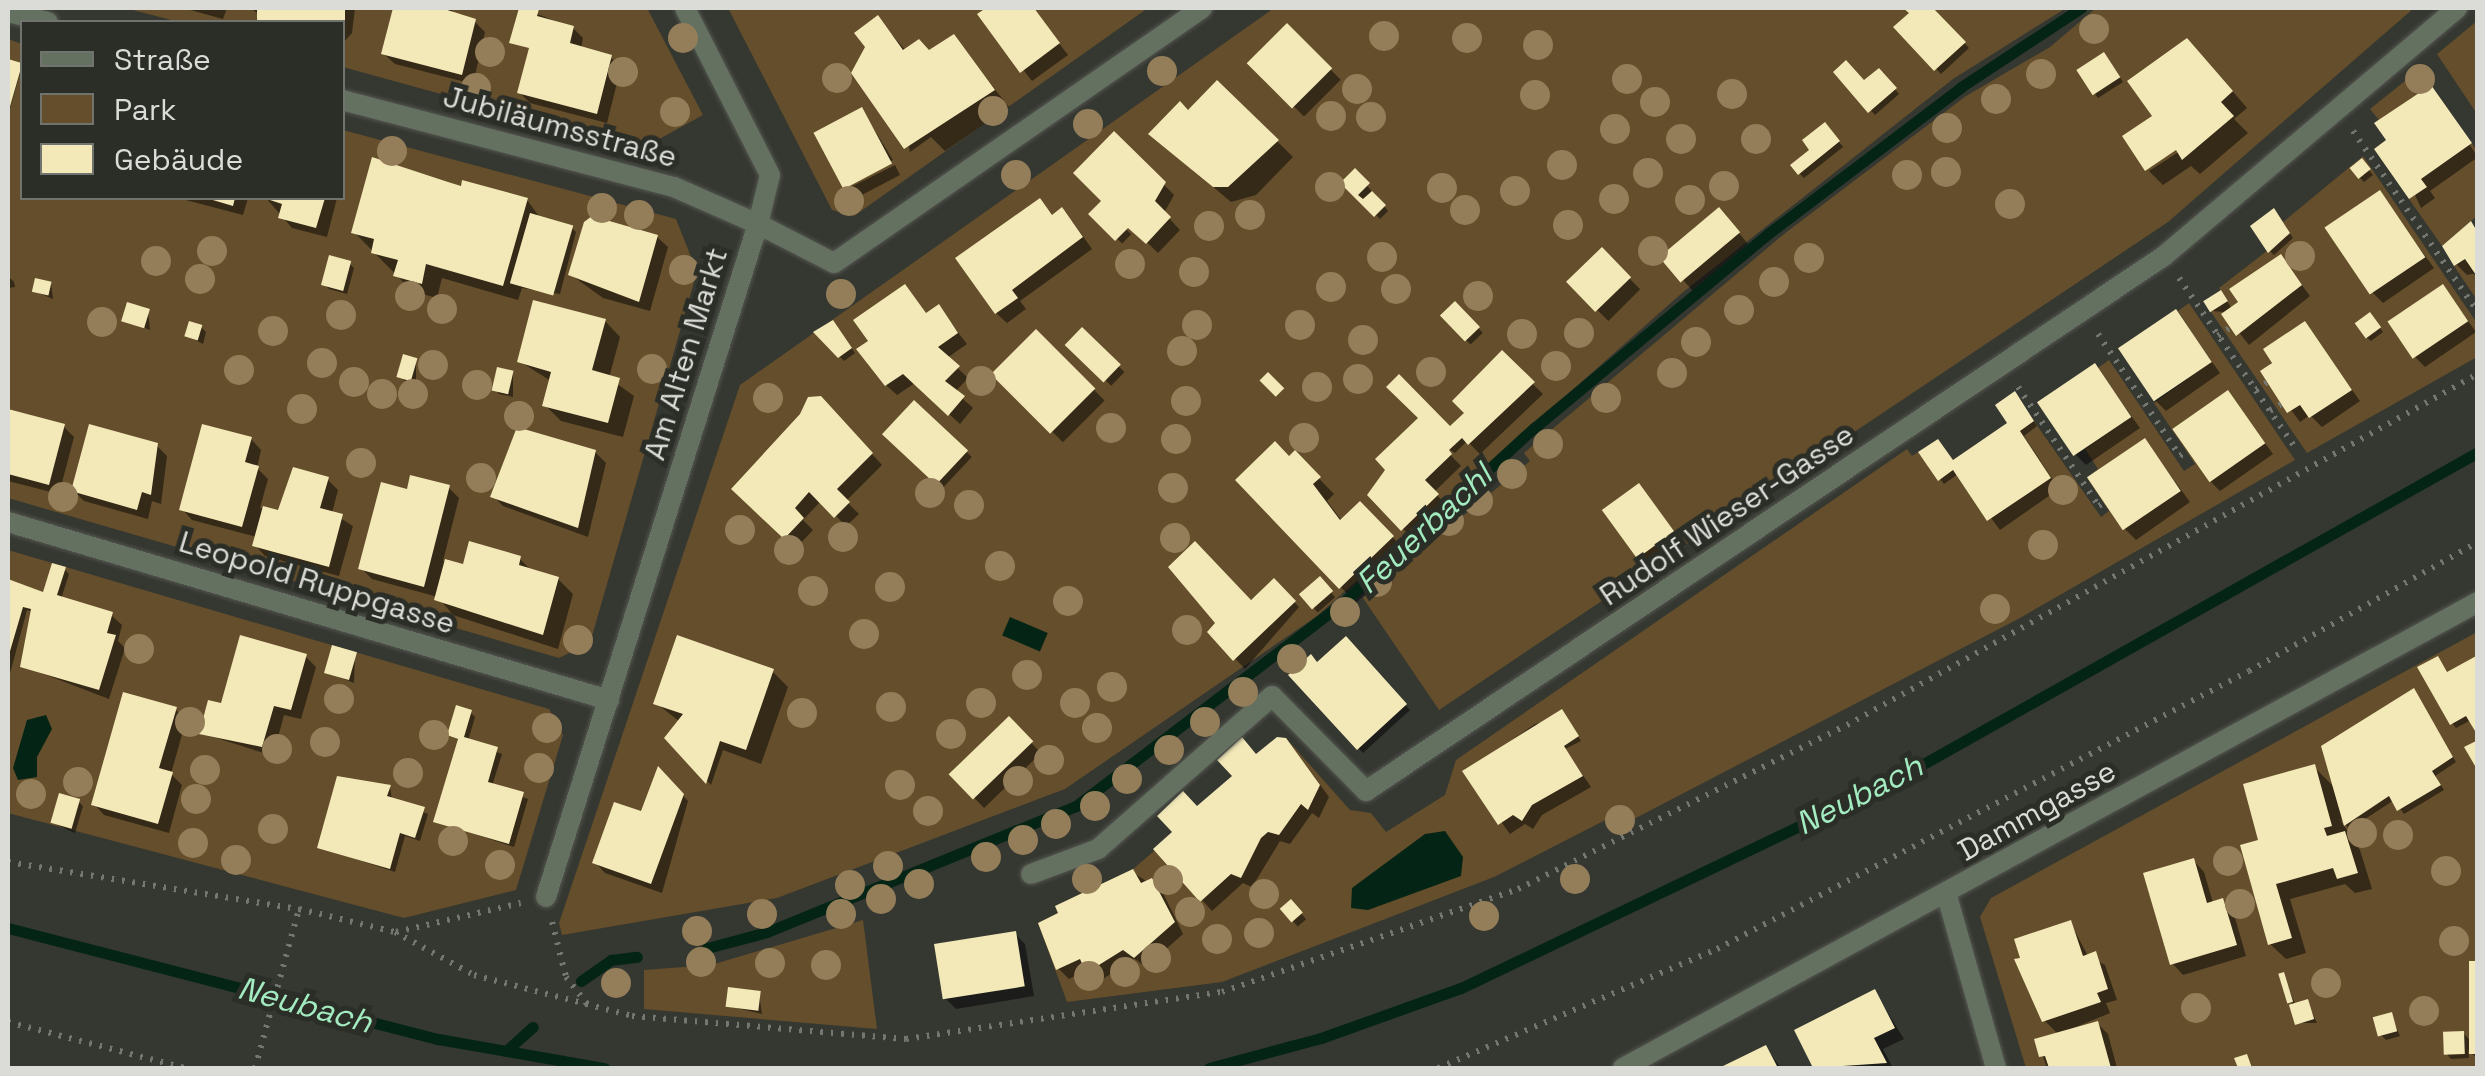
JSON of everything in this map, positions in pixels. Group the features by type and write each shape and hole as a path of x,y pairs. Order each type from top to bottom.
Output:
{"street":[{"path":"685,8 770,175 758,224"},
{"name":"Am Alten Markt","path":"546,897 758,224 834,264 1202,8"},
{"name":"Rudolf Wieser-Gasse","path":"1031,874 1098,849 1272,696 1366,791 2164,256 2456,8"},
{"path":"8,12 40,20"},
{"name":"Jubiläumsstraße","path":"345,101 674,186 758,224"},
{"name":"Leopold Ruppgasse","path":"8,522 610,700"},
{"name":"Dammgasse","path":"1623,1068 1947,896 2478,602"},
{"path":"1947,896 1996,1068"}],"path":[{"path":"2338,109 2475,308 2462,312"},
{"path":"2388,202 2397,195"},
{"path":"2419,248 2429,241"},
{"path":"2164,256 2294,446"},
{"path":"2084,312 2133,378 2180,456 2187,451"},
{"path":"2218,336 2230,327"},
{"path":"2004,366 2052,430 2099,506 2104,503"},
{"path":"8,862 298,909 395,932 474,975 632,1016 906,1038 1222,992 1518,889 1847,725 2478,374"},
{"path":"2256,390 2267,382"},
{"path":"2270,411 2281,404"},
{"path":"1438,1068 1717,949 2249,671 2478,542"},
{"path":"395,932 546,897 566,977 588,1006"},
{"path":"255,1068 298,909"},
{"path":"8,1022 184,1068"}],"green space":[{"path":"125,8 647,8 703,115 641,149 345,68 345,20 171,20"},
{"path":"728,8 1148,8 854,216 832,210"},
{"path":"1274,8 2066,8 1953,79 1682,293 1317,616 1065,789 777,898 562,935 559,923 740,385"},
{"path":"2096,8 2414,8 2168,222 1439,710 1363,598 1530,461 1524,453 1784,234 1966,96 2050,47"},
{"path":"2477,21 2477,114 2437,54"},
{"path":"8,39 20,43 20,200 345,200 345,131 676,219 697,272 590,643 559,658 8,498"},
{"path":"2420,69 2431,85 2379,120 2370,109"},
{"path":"2472,143 2477,152 2477,216 2442,246 2409,199 2426,187 2421,179"},
{"path":"2363,156 2477,323 2477,357 2307,453 2211,312 2227,301 2219,288 2290,233 2283,222"},
{"path":"2465,259 2477,278 2477,300 2454,266"},
{"path":"2189,303 2295,460 2020,618 1632,820 1625,810 1494,877 1222,982 1067,1002 1038,923 1058,913 1055,906 1133,869 1286,738 1350,810 1371,813 1386,832 1445,795 1456,760 1907,449 1912,456 1918,452 1938,480 1953,470 1988,521 2020,431 2034,421 2101,517 2109,511 2087,478 2098,469 2085,449 2131,417 2098,368 2109,360 2184,471 2195,464 2154,403 2211,362 2178,311"},
{"path":"8,550 549,709 563,735 516,890 404,918 8,813"},
{"path":"2477,632 2477,1068 2026,1068 1980,917 1991,898"},
{"path":"863,920 877,1029 644,1009 644,970 711,965"}],"shaded area":[{"path":"1010,617 1048,633 1040,651 1002,635"},
{"path":"46,715 52,729 37,757 37,777 18,780 13,768 27,720"},
{"path":"1445,831 1463,857 1461,876 1368,910 1351,908 1352,888 1425,834"}],"building":[{"path":"257,8 345,8 345,20 257,20"},
{"path":"393,8 441,8 476,19 462,75 381,54"},
{"path":"519,8 539,9 537,16 574,26 570,43 612,55 597,114 517,93 529,48 509,43"},
{"path":"986,8 1034,8 1060,43 1020,73 977,14"},
{"path":"1903,8 1933,8 1966,42 1934,71 1893,27 1909,13"},
{"path":"878,15 903,50 919,39 929,50 954,34 995,90 904,149 851,73 865,47 854,33"},
{"path":"1287,23 1332,68 1292,109 1247,63"},
{"path":"2187,38 2233,91 2221,102 2234,116 2182,160 2176,150 2145,171 2122,136 2152,116 2127,81"},
{"path":"2104,52 2120,77 2093,95 2076,70"},
{"path":"8,59 20,62 20,72 8,113"},
{"path":"1846,60 1864,80 1879,68 1897,88 1868,113 1833,72"},
{"path":"1217,80 1279,140 1228,187 1213,187 1148,134 1180,101 1188,110"},
{"path":"2431,85 2472,143 2421,179 2427,187 2409,199 2374,149 2386,140 2374,123"},
{"path":"862,107 892,164 843,189 813,133"},
{"path":"1825,122 1840,141 1798,175 1790,165 1809,150 1802,140"},
{"path":"1114,131 1166,182 1155,201 1171,217 1146,244 1128,228 1115,241 1088,214 1101,201 1073,173"},
{"path":"372,157 461,186 462,180 528,198 503,286 426,264 422,284 393,276 398,260 371,253 374,239 351,233"},
{"path":"2362,158 2371,169 2358,179 2350,168"},
{"path":"1355,168 1370,183 1358,195 1363,199 1372,191 1386,205 1374,217 1340,183"},
{"path":"2380,190 2425,257 2370,295 2324,227"},
{"path":"1040,198 1052,215 1062,207 1083,237 1012,290 1018,298 995,314 955,258"},
{"path":"213,200 234,200 233,206"},
{"path":"270,200 324,200 316,228 278,218 282,204"},
{"path":"1719,207 1740,232 1680,282 1659,257"},
{"path":"2274,208 2290,233 2268,253 2250,226"},
{"path":"530,213 573,225 553,296 510,283"},
{"path":"592,216 658,235 639,302 568,275 584,222"},
{"path":"2471,221 2478,233 2478,278 2465,259 2454,266 2442,246"},
{"path":"1602,247 1631,277 1595,312 1566,282"},
{"path":"2281,254 2302,285 2236,336 2221,314 2238,302 2229,289"},
{"path":"329,255 351,261 343,291 321,285"},
{"path":"35,278 52,282 48,295 32,292"},
{"path":"905,284 926,313 939,304 958,333 938,347 960,366 945,381 965,396 948,416 903,374 885,386 856,349 868,341 853,320"},
{"path":"2443,284 2468,321 2413,359 2387,321"},
{"path":"2221,290 2228,301 2210,312 2203,301"},
{"path":"533,300 606,319 592,370 620,378 608,423 542,406 551,372 517,362"},
{"path":"1455,301 1480,327 1465,341 1440,316"},
{"path":"127,302 150,309 144,328 121,321"},
{"path":"2176,309 2212,362 2154,401 2118,348"},
{"path":"2370,312 2381,327 2366,339 2355,323"},
{"path":"833,320 852,348 838,358 813,332"},
{"path":"189,321 202,325 198,340 184,336"},
{"path":"2305,321 2352,390 2309,418 2300,405 2287,413 2260,371 2272,363 2263,349"},
{"path":"1082,327 1121,365 1103,382 1065,345"},
{"path":"1036,329 1095,388 1050,434 991,374"},
{"path":"1502,350 1535,382 1468,445 1462,438 1449,450 1452,454 1425,480 1439,494 1401,531 1367,495 1385,470 1375,459 1418,418 1386,387 1399,374 1450,426 1464,413 1452,401"},
{"path":"403,354 417,358 411,381 396,377"},
{"path":"2095,363 2131,417 2073,456 2037,402"},
{"path":"497,367 514,371 508,394 492,390"},
{"path":"1268,372 1284,388 1276,397 1260,380"},
{"path":"2228,390 2265,443 2210,482 2172,429"},
{"path":"2015,391 2034,421 2020,431 2051,478 1987,521 1953,470 1938,481 1918,452 1938,439 1953,460 2007,423 1995,405"},
{"path":"821,396 873,453 837,489 850,502 834,518 809,492 795,508 804,518 784,539 731,489 800,414 808,397"},
{"path":"914,400 968,450 936,485 882,434"},
{"path":"8,409 65,424 49,485 8,474"},
{"path":"89,424 158,443 151,495 142,492 137,510 71,491"},
{"path":"202,424 252,437 245,462 259,466 242,527 179,510"},
{"path":"517,427 596,450 578,528 490,497"},
{"path":"2145,438 2181,491 2123,530 2087,477"},
{"path":"1275,441 1289,456 1295,450 1321,477 1313,484 1340,520 1360,501 1394,536 1339,589 1235,480"},
{"path":"293,467 329,477 320,508 343,514 329,567 252,546 263,506 278,510"},
{"path":"410,475 450,485 424,587 358,569 381,482 407,489"},
{"path":"1639,483 1674,532 1637,559 1602,510"},
{"path":"469,541 521,556 519,565 559,577 543,635 434,600 445,559 463,564"},
{"path":"1195,541 1251,600 1274,578 1296,601 1233,661 1207,632 1215,623 1168,567"},
{"path":"52,563 66,567 57,595 113,612 107,633 116,635 99,690 20,667 31,609 23,607 8,658 8,579 43,592"},
{"path":"1320,576 1333,591 1312,609 1299,594"},
{"path":"240,635 307,654 291,710 274,706 262,747 199,734 208,700 221,703"},
{"path":"677,635 774,669 746,750 720,741 706,784 664,738 683,714 653,704"},
{"path":"1346,636 1407,704 1357,750 1288,675 1311,654 1317,662"},
{"path":"332,645 357,652 349,680 324,673"},
{"path":"2478,655 2478,736 2466,716 2450,725 2417,667 2438,656 2447,672"},
{"path":"2414,688 2453,757 2432,771 2441,785 2397,811 2389,796 2344,826 2321,746"},
{"path":"123,692 177,707 159,768 173,772 158,824 91,805"},
{"path":"456,705 472,710 464,737 498,747 488,782 524,792 509,844 433,822 458,739 447,735"},
{"path":"1562,709 1579,736 1564,746 1583,776 1532,805 1522,821 1513,815 1498,825 1462,771"},
{"path":"1009,716 1033,741 973,800 949,774"},
{"path":"1242,737 1256,754 1277,737 1286,738 1320,785 1308,810 1301,804 1279,835 1268,832 1261,838 1241,878 1231,874 1200,902 1153,849 1172,832 1157,816 1183,791 1197,806 1232,776 1217,760"},
{"path":"2478,740 2478,771 2464,747"},
{"path":"2315,764 2332,826 2324,828 2327,836 2345,831 2358,873 2337,879 2333,868 2276,884 2292,938 2268,945 2240,845 2258,840 2243,784"},
{"path":"658,766 684,794 651,884 592,863 614,802 641,811"},
{"path":"337,776 391,785 387,796 425,807 415,838 400,833 390,869 317,848"},
{"path":"59,793 80,799 72,829 50,823"},
{"path":"2194,858 2207,903 2223,898 2237,945 2170,965 2143,873"},
{"path":"1133,869 1141,883 1152,878 1175,922 1134,958 1123,950 1086,973 1080,959 1056,970 1038,923 1058,913 1055,906"},
{"path":"1291,899 1303,913 1291,922 1280,909"},
{"path":"2071,920 2083,956 2096,951 2108,989 2097,993 2101,1002 2042,1022 2014,959 2020,958 2014,939"},
{"path":"1016,931 1025,986 943,999 934,944"},
{"path":"2469,961 2478,961 2478,1054 2469,1054"},
{"path":"2284,972 2293,1002 2287,1003 2278,974"},
{"path":"728,987 761,991 758,1011 726,1007"},
{"path":"1875,989 1895,1028 1874,1038 1887,1063 1813,1068 1794,1030"},
{"path":"2308,999 2314,1019 2295,1025 2289,1005"},
{"path":"2392,1012 2397,1031 2378,1036 2373,1017"},
{"path":"2098,1021 2111,1068 2049,1068 2045,1056 2039,1057 2034,1039"},
{"path":"2464,1031 2465,1054 2444,1055 2443,1032"},
{"path":"1766,1045 1778,1068 1719,1068"},
{"path":"2247,1054 2252,1068 2238,1068 2234,1058"}],"waterway":[{"name":"Feuerbachl","path":"707,948 767,932 1076,806 1346,600 1534,428 1769,233 1961,87 2081,8"},
{"name":"Neubach","path":"1209,1068 1321,1038 1461,988 1893,781 2478,452"},
{"name":"Neubach","path":"8,928 438,1039 605,1068"},
{"path":"581,981 611,960 637,957"},
{"path":"506,1051 533,1027"}]}
